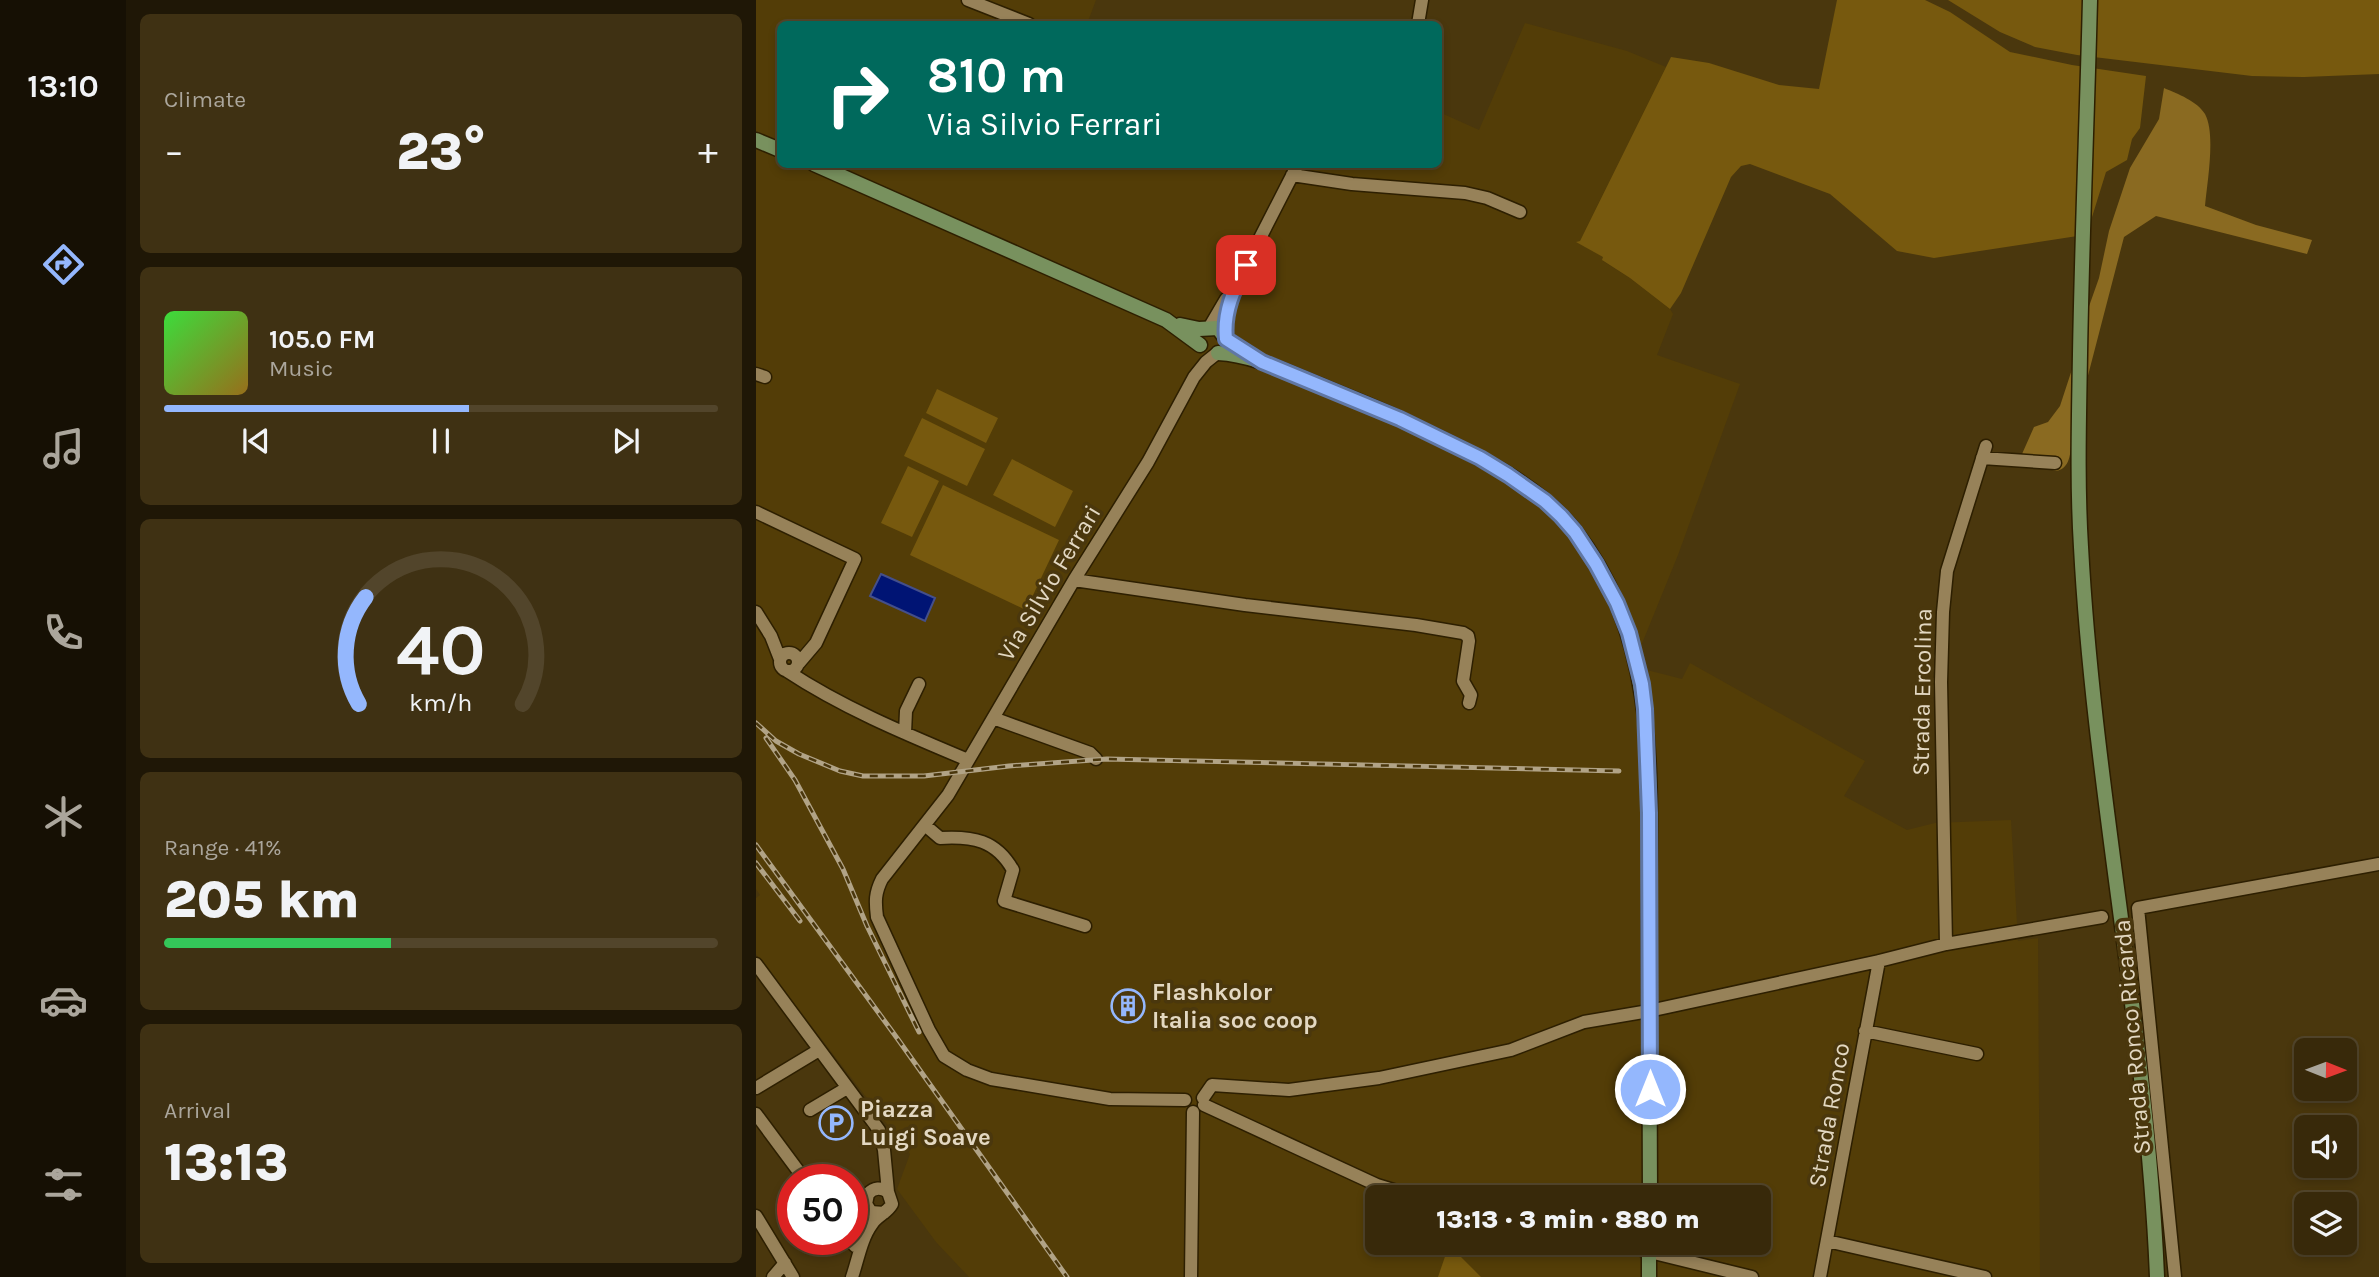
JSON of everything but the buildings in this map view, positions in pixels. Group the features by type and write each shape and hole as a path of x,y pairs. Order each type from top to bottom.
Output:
{"main road":[{"path":"2090,0 2078,459 2081,547 2103,777 2149,1152 2157,1277"},
{"path":"756,140 777,149"},
{"path":"823,168 1166,320 1193,328 1219,328 1226,338 1262,362"},
{"path":"1166,320 1206,353 1237,355 1262,362 1400,419 1480,458 1545,501 1575,532 1596,564 1617,603 1629,633 1642,684 1645,709 1649,813 1650,1185"},
{"path":"1200,346 1199,337 1207,329"},
{"path":"1217,354 1225,348 1226,338"},
{"path":"1649,1255 1649,1277"}],"street":[{"path":"968,0 1021,21"},
{"path":"1418,21 1422,0"},
{"path":"1207,329 1235,287 1295,170 1352,184 1465,193 1487,198 1520,212"},
{"path":"1226,338 1227,313 1235,287"},
{"name":"Via Silvio Ferrari","path":"1194,377 1200,346"},
{"name":"Via Silvio Ferrari","path":"1200,1105 1194,1093 1185,1100 1110,1099 1004,1081 967,1070 944,1056 929,1030 877,916 875,901 876,891 883,879 938,810 1074,580 1148,462 1194,377 1206,362 1217,354"},
{"name":"Strada Ercolina","path":"1946,944 1941,709 1943,612 1947,571 1984,452 2055,463"},
{"path":"756,512 855,559 816,643 790,661"},
{"path":"1074,580 1463,633 1469,640 1463,681 1470,692 1469,703"},
{"path":"756,612 808,685 905,733 968,760"},
{"path":"905,733 906,711 919,684"},
{"path":"888,725 906,711"},
{"path":"993,718 1090,753 1096,759"},
{"path":"926,826 940,838 964,836 987,844 1004,855 1013,870 1004,901 1085,926"},
{"name":"Strada Ronco Ricarda","path":"2175,1277 2138,908 2379,864"},
{"name":"Strada Ronco Ricarda","path":"1200,1105 1212,1085 1289,1090 1379,1078 1511,1050 1584,1022 1649,1011 1946,944 2102,916"},
{"name":"Strada Ronco","path":"1820,1277 1879,961"},
{"path":"756,964 882,1137 891,1204 874,1220 868,1230 852,1277"},
{"path":"1865,1031 1977,1054"},
{"path":"756,1088 819,1051"},
{"path":"810,1110 847,1088"},
{"path":"1191,1277 1200,1105 1377,1185"},
{"path":"865,1113 877,1144 877,1174 868,1196"},
{"path":"756,1114 793,1164"},
{"path":"871,1191 882,1188 888,1192"},
{"path":"868,1207 871,1212 884,1213"},
{"path":"756,1216 793,1277"},
{"path":"1827,1241 1985,1277"},
{"path":"845,1277 850,1255"},
{"path":"1676,1255 1752,1277"},
{"path":"773,1277 785,1263"}],"shaded area":[{"path":"756,0 1096,0 1088,21 777,21 777,168 1442,168 1442,113 1479,130 1525,23 1627,51 1666,67 1580,241 1577,242 1604,257 1603,261 1670,309 1673,314 1657,355 1740,384 1678,555 1641,646 1647,670 1682,679 1690,663 1865,761 1844,796 1907,830 1935,823 2011,820 2018,941 2038,938 2040,1277 969,1277 936,1242 897,1189 910,1154 756,954 756,898 760,895 756,889"},
{"path":"1837,0 1925,0 1950,12 2010,52 2146,76 2140,128 2132,139 2127,160 2106,172 2088,230 2084,235 1934,258 1897,251 1830,194 1750,164 1741,166 1731,177 1681,293 1670,309 1602,260 1603,257 1576,242 1580,241 1671,57 1709,63 1779,85 1819,89"},
{"path":"1948,0 2379,0 2379,74 2252,76 2077,55 2035,47 2000,32"},
{"path":"2164,88 2187,98 2205,114 2210,134 2210,159 2205,206 2256,225 2312,240 2307,254 2156,216 2124,237 2072,437 2068,462 2057,471 2022,464 2022,454 2034,427 2048,422 2060,406 2099,278 2109,231 2130,168 2159,119"},
{"path":"937,389 998,418 986,443 926,413"},
{"path":"922,418 985,449 967,486 904,456"},
{"path":"1012,459 1073,491 1055,527 993,495"},
{"path":"908,466 939,481 912,537 881,523"},
{"path":"943,485 1059,540 1026,610 910,555"},
{"path":"881,574 935,598 925,621 870,596"},
{"path":"1446,1255 1459,1255 1481,1277 1438,1277"}],"railway":[{"path":"756,723 776,741 799,754 840,771 863,776 924,776 1107,759 1619,771"},
{"path":"766,738 795,780 843,869 867,926 919,1032"},
{"path":"756,845 1067,1277"},
{"path":"756,863 800,921"}],"place":[{"name":"Flashkolor Italia soc coop","path":"1128,1006"},
{"name":"Piazza Luigi Soave","path":"836,1123"}],"route":[{"path":"1246,265 1235,287 1227,313 1226,339 1262,362 1400,419 1480,458 1528,488 1545,501 1575,532 1617,603 1636,655 1645,709 1649,813 1650,1089"}]}
